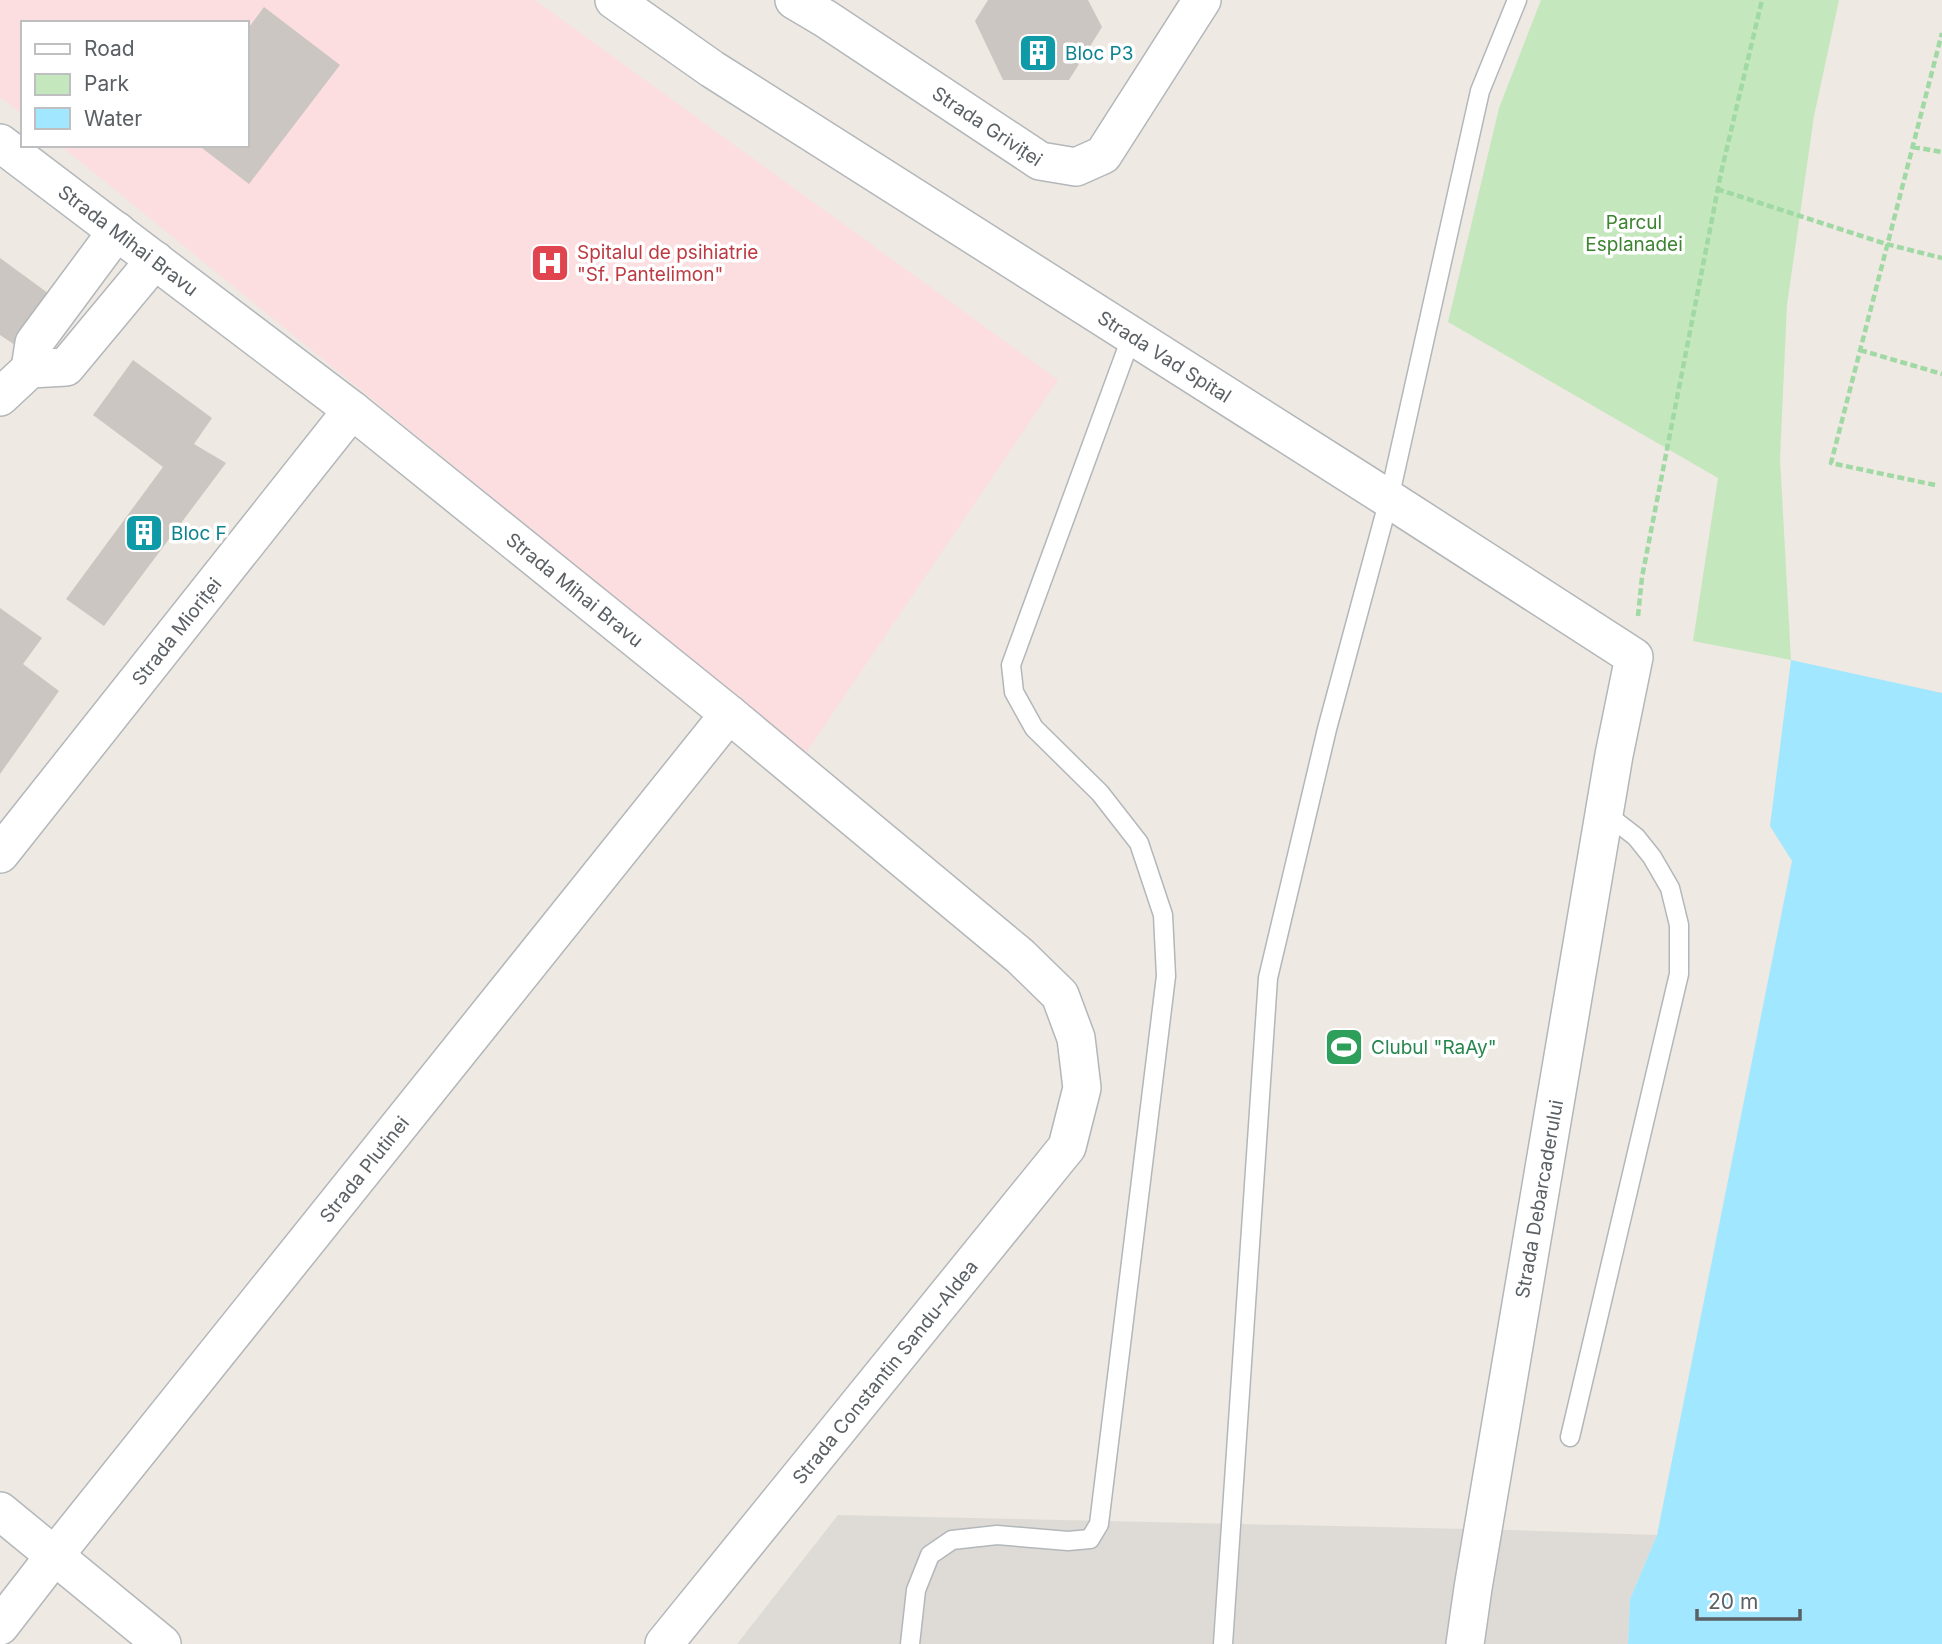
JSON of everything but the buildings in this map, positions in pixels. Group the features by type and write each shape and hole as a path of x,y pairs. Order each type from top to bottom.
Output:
{"street":[{"name":"Strada Vad Spital","path":"614,0 712,69 1634,657"},
{"name":"Strada Griviței","path":"794,0 838,10 1040,161 1076,167 1103,155 1202,0"},
{"name":"Strada Mihai Bravu","path":"0,143 352,410 729,713 1020,956 1060,995 1076,1038 1082,1088"},
{"path":"0,397 30,369 34,343 117,232"},
{"path":"30,369 66,368 155,261"},
{"name":"Strada Mioriței","path":"0,854 352,410"},
{"name":"Strada Debarcaderului","path":"1465,1644 1614,755 1634,657"},
{"name":"Strada Plutinei","path":"0,1626 729,713"},
{"name":"Strada Constantin Sandu-Aldea","path":"664,1644 1067,1147 1082,1088"},
{"path":"0,1511 163,1644"}],"lane":[{"path":"1223,1644 1268,978 1327,729 1389,499 1480,92 1517,0"},
{"path":"910,1644 916,1590 930,1555 952,1539 997,1535 1068,1541 1090,1539 1099,1524 1166,976 1163,915 1139,843 1100,793 1034,728 1014,692 1011,665 1132,335"},
{"path":"1570,1437 1679,974 1679,925 1670,888 1652,857 1636,838 1605,813"}],"path":[{"path":"1634,657 1642,577 1717,190 1762,0"},
{"path":"1935,485 1830,463 1942,36"},
{"path":"1913,147 1942,152"},
{"path":"1717,190 1886,244 1942,258"},
{"path":"1860,350 1942,374"}],"shaded area":[{"name":"Spitalul de psihiatrie \"Sf. Pantelimon\"","path":"0,0 535,0 1058,380 806,753 62,147 248,147 248,21 21,21 21,113 0,97"},
{"path":"838,1515 1657,1535 1630,1599 1628,1644 737,1644"}],"green space":[{"name":"Parcul Esplanadei","path":"1541,0 1839,0 1814,116 1787,305 1780,458 1791,660 1693,641 1718,478 1448,322 1499,108"}],"water":[{"path":"1791,660 1942,693 1942,1644 1628,1644 1630,1599 1657,1535 1792,861 1770,826"}],"place":[{"name":"Bloc P3","path":"1038,53"},
{"name":"Spitalul de psihiatrie \"Sf. Pantelimon\"","path":"550,263"},
{"name":"Bloc F","path":"144,533"},
{"name":"Clubul \"RaAy\"","path":"1344,1047"}]}
